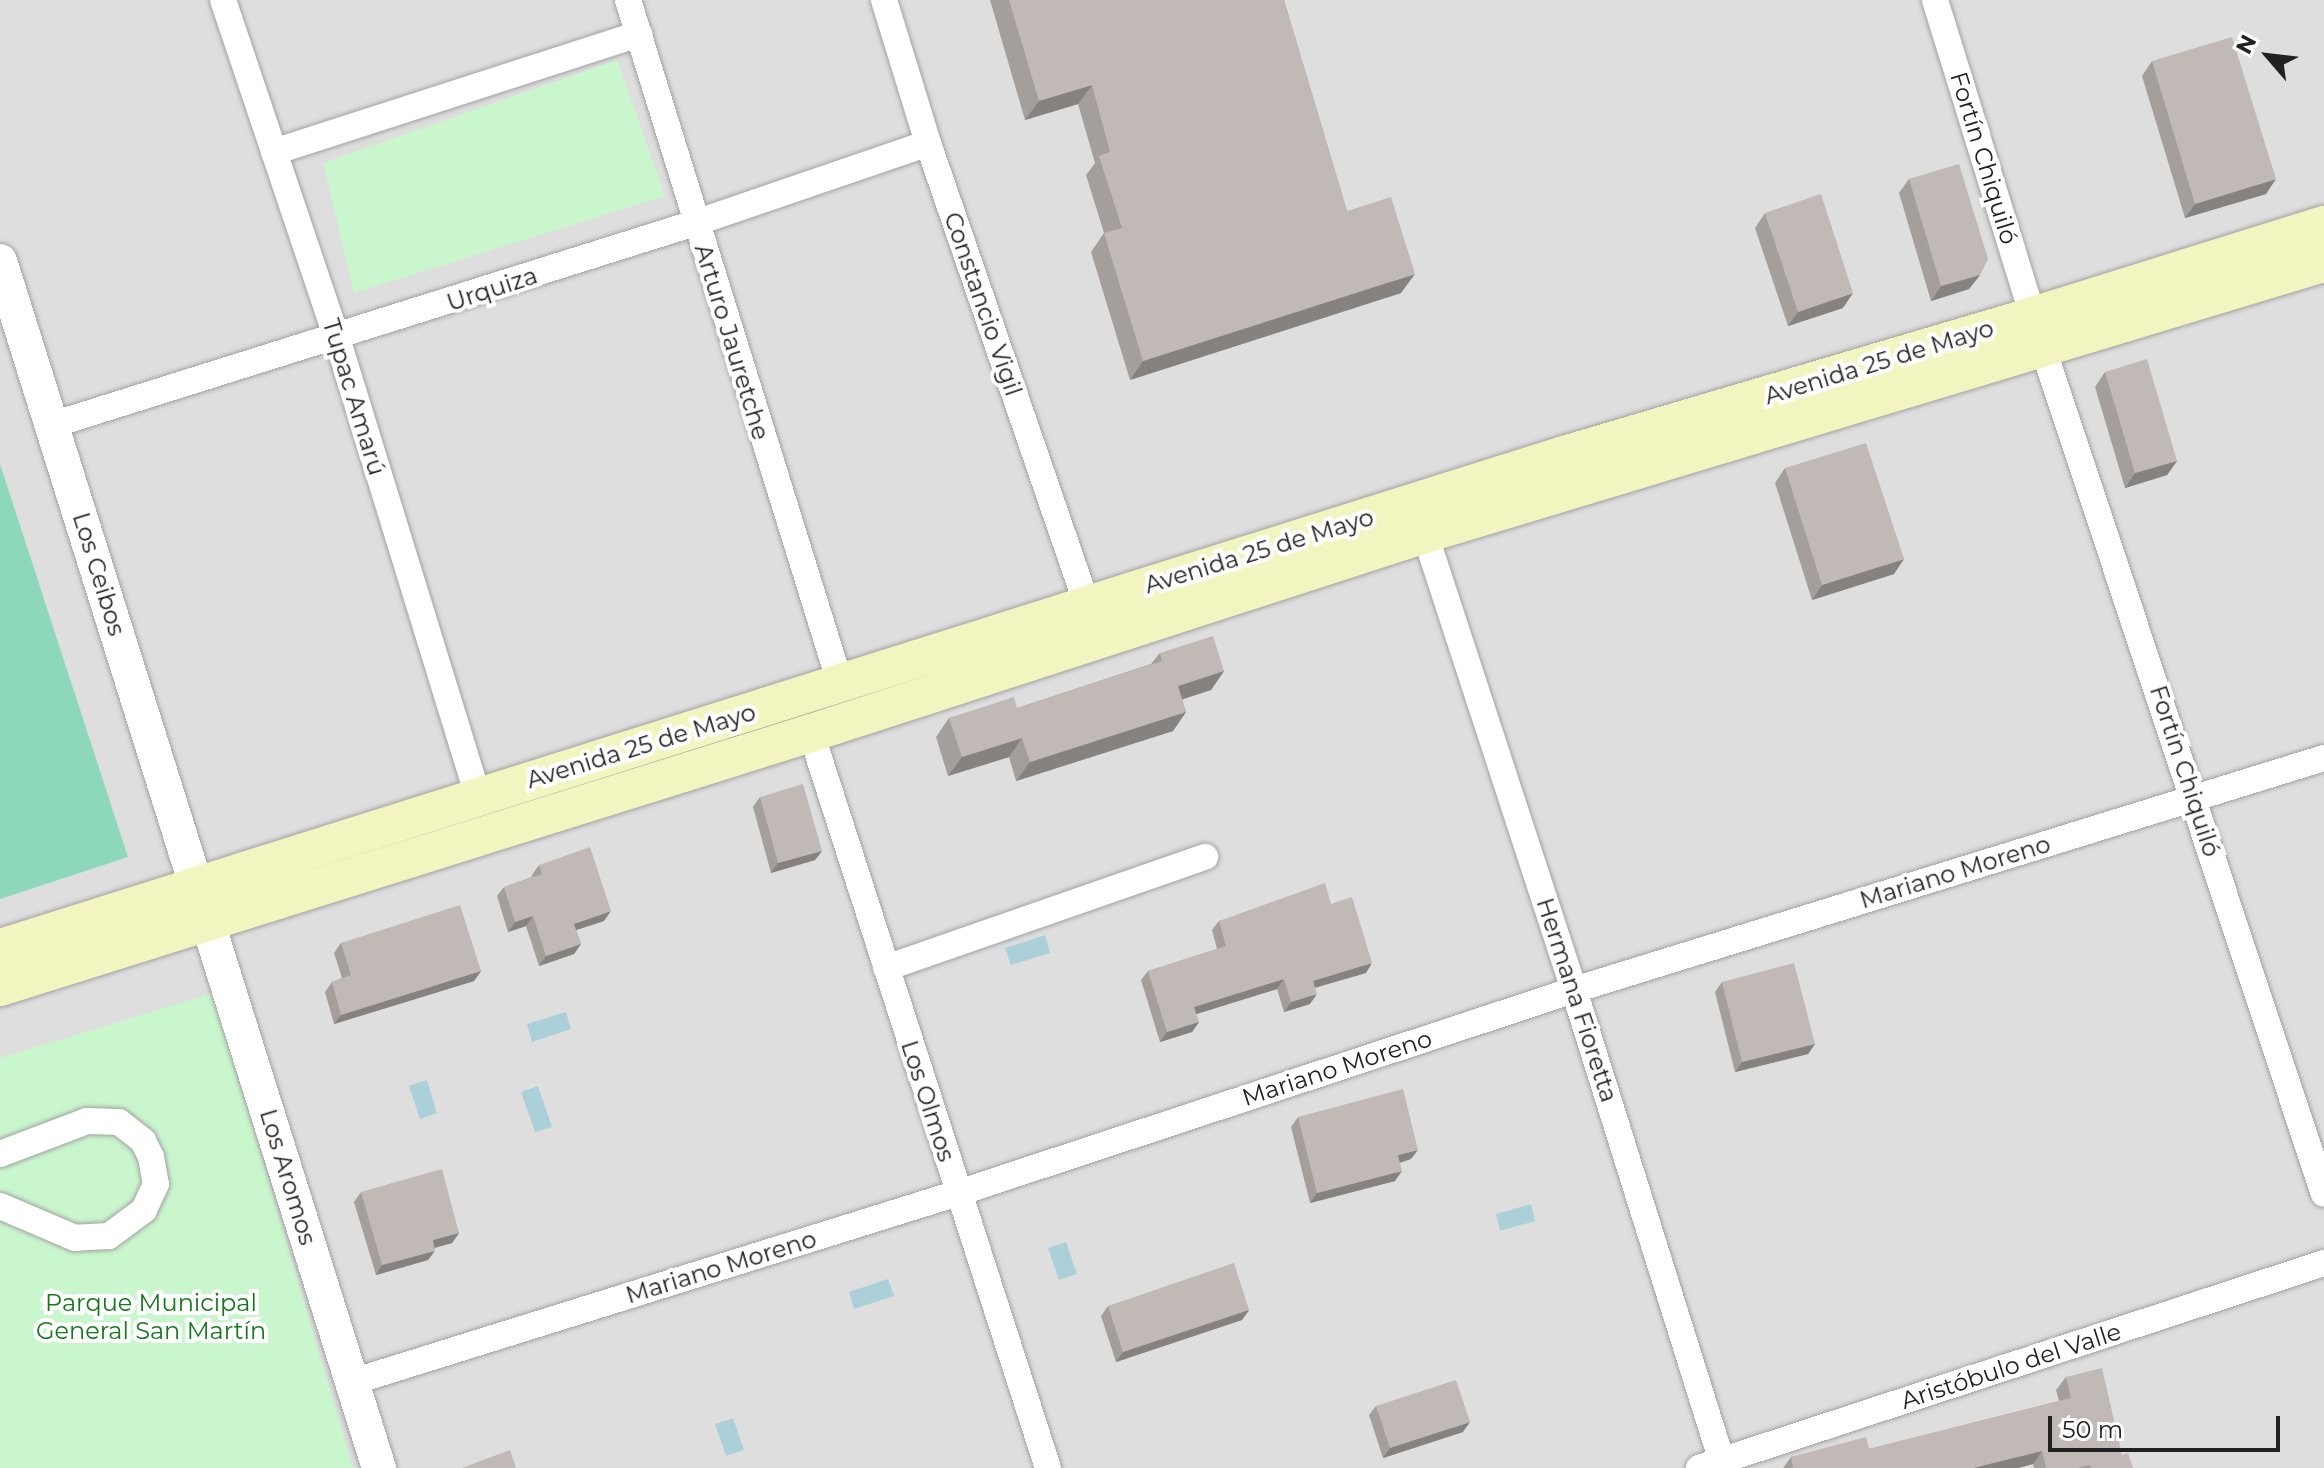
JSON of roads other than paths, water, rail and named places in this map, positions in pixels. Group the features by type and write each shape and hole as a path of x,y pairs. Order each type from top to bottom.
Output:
{"main road":[{"name":"Avenida 25 de Mayo","path":"2038,332 2324,225"},
{"name":"Avenida 25 de Mayo","path":"0,948 1087,605 1420,518 2038,332 2324,263"},
{"name":"Avenida 25 de Mayo","path":"0,987 852,720 1420,518"},
{"path":"840,683 852,720"},
{"path":"799,696 811,733"}],"street":[{"name":"Tupac Amarú","path":"223,0 337,338 478,797"},
{"name":"Arturo Jauretche","path":"628,0 840,683"},
{"name":"Constancio Vigil","path":"884,0 928,143 1087,605"},
{"name":"Fortín Chiquiló","path":"1935,0 2038,332 2324,1194"},
{"path":"274,152 639,34"},
{"name":"Urquiza","path":"52,425 337,338 695,223 928,143"},
{"name":"Los Ceibos","path":"0,261 196,886"},
{"name":"Hermana Fioretta","path":"1420,518 1574,990 1715,1466"},
{"name":"Los Olmos","path":"811,733 1048,1468"},
{"name":"Mariano Moreno","path":"352,1382 958,1193 1574,990 2324,758"},
{"path":"886,968 1205,857"},
{"name":"Los Aromos","path":"196,886 379,1468"},
{"path":"0,1154 87,1121 119,1122 143,1141 151,1157 156,1184 144,1210 109,1236 75,1238 0,1206"},
{"name":"Aristóbulo del Valle","path":"1715,1466 2324,1263"}],"water":[{"path":"1045,935 1050,953 1011,965 1005,948"},
{"path":"566,1012 571,1029 532,1042 527,1024"},
{"path":"427,1080 437,1113 420,1119 409,1086"},
{"path":"538,1086 552,1127 535,1132 521,1092"},
{"path":"1531,1204 1535,1221 1500,1231 1496,1214"},
{"path":"1066,1242 1077,1274 1059,1280 1048,1248"},
{"path":"888,1279 894,1296 854,1309 849,1292"},
{"path":"733,1418 744,1450 726,1456 715,1424"}],"park label":[{"name":"Parque Municipal General San Martín","path":"151,1317"}]}
